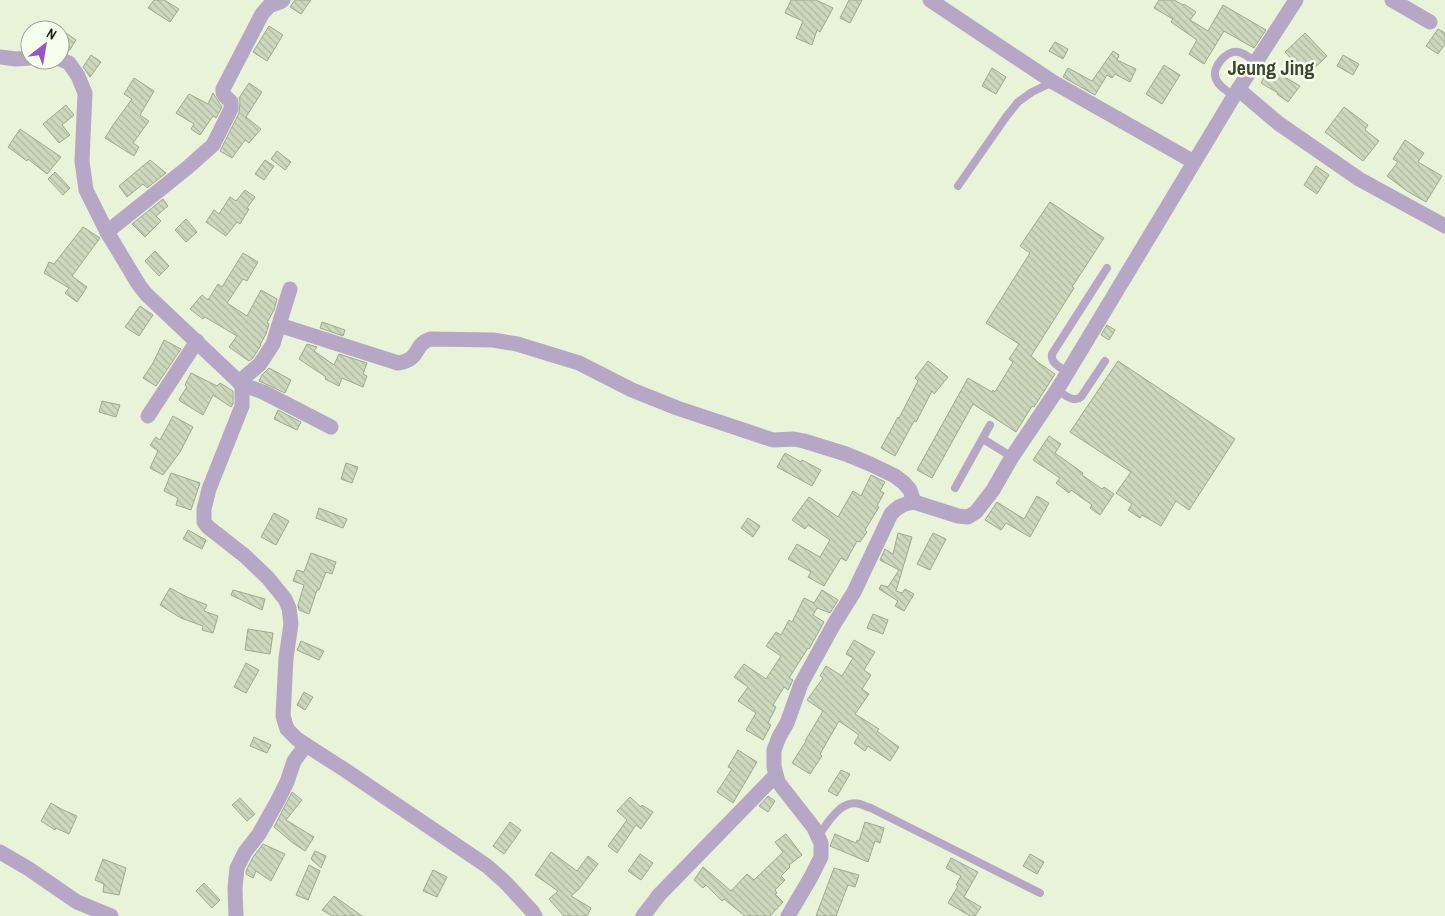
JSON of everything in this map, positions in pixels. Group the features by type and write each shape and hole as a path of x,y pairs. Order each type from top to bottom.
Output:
{"street":[{"path":"107,232 213,145 231,108 231,102 224,96 223,89 262,14 270,6 283,0"},
{"path":"930,0 1053,82 1194,162"},
{"path":"788,916 821,857 821,843 814,828 778,782 774,767 774,750 787,723 801,684 854,592 891,514 897,507 914,502 958,516 968,517 976,512 993,490 1057,390 1236,92 1296,0"},
{"path":"1392,0 1430,22"},
{"path":"0,57 20,59"},
{"path":"70,64 78,76 85,93 82,161 86,190 107,232 139,286 240,384 263,392 330,427"},
{"path":"1236,92 1359,179 1445,226"},
{"path":"240,384 260,364 273,344 290,289"},
{"path":"279,325 398,363 407,362 413,358 420,346 430,339 493,340 517,344 578,363 632,390 677,408 757,435 773,440 794,439 804,441 846,454 895,476 910,490 914,502"},
{"path":"148,416 197,341"},
{"path":"240,384 242,406 210,489 204,509 204,522 268,578 285,599 289,608 290,624 283,716 287,729 306,746 345,770 487,866 506,883 535,916"},
{"path":"236,916 235,888 237,868 277,802 294,762 306,746"},
{"path":"643,916 659,895 776,775"},
{"path":"0,852 45,879 77,902 112,916"}],"lane":[{"path":"1236,92 1219,85 1215,78 1215,69 1228,54 1235,51 1243,53 1256,62"},
{"path":"958,186 1018,102 1032,92 1053,82"},
{"path":"1068,372 1053,361 1051,358 1052,354 1106,268"},
{"path":"1057,390 1074,400 1079,400 1105,361"},
{"path":"954,488 990,425"},
{"path":"982,439 1012,458"},
{"path":"818,836 841,808 849,804 859,804 871,808 1040,893"}],"building":[{"path":"154,0 164,0 179,9 170,22 148,8"},
{"path":"295,0 311,0 301,14 290,7"},
{"path":"791,0 816,0 833,8 820,32 817,30 812,45 796,38 803,21 785,13"},
{"path":"849,0 862,0 850,23 840,18"},
{"path":"1159,0 1174,0 1184,4 1196,12 1190,20 1208,31 1223,5 1266,30 1254,48 1224,31 1204,64 1189,54 1197,40 1171,22 1173,19 1154,8"},
{"path":"269,26 283,35 267,61 253,52"},
{"path":"1438,29 1445,33 1445,44 1438,54 1426,46"},
{"path":"1305,33 1327,56 1307,75 1285,52"},
{"path":"70,36 76,40 70,49"},
{"path":"1055,42 1068,49 1063,59 1049,51"},
{"path":"1113,51 1119,55 1117,60 1136,69 1130,82 1115,74 1112,78 1107,75 1095,95 1063,77 1068,68 1092,81"},
{"path":"91,55 101,62 90,77 83,67"},
{"path":"1343,55 1359,64 1353,75 1337,66"},
{"path":"1164,65 1180,75 1162,104 1146,94"},
{"path":"992,68 1006,77 996,94 982,86"},
{"path":"1269,68 1300,86 1288,102 1278,93 1261,83"},
{"path":"134,78 154,91 140,115 149,121 133,143 139,147 134,156 105,138 132,99 124,94"},
{"path":"249,83 262,92 246,117 261,129 249,143 245,140 232,158 220,151 239,113 239,98"},
{"path":"213,93 222,107 216,118 213,116 200,135 191,129 194,124 176,113 189,94 208,104"},
{"path":"66,105 74,115 62,125 70,135 59,143 43,124"},
{"path":"1344,107 1368,125 1365,130 1379,141 1363,161 1325,132"},
{"path":"20,129 61,157 47,174 28,159 27,161 8,147"},
{"path":"1405,140 1424,153 1418,162 1442,176 1426,202 1387,176 1398,162 1393,159"},
{"path":"277,151 291,162 285,170 271,159"},
{"path":"150,160 166,173 147,188 143,184 127,197 119,186"},
{"path":"265,160 274,166 264,180 255,174"},
{"path":"1316,166 1329,175 1317,194 1304,185"},
{"path":"55,172 70,188 63,195 48,179"},
{"path":"245,190 255,197 247,208 249,209 240,224 237,222 226,236 206,222 214,210 219,214 230,197 236,201"},
{"path":"163,199 168,206 156,216 161,221 145,237 132,224"},
{"path":"1050,202 1104,238 1031,356 1055,374 1016,432 973,404 932,478 917,470 968,378 995,392 1013,362 1009,359 1019,344 986,323 1030,253 1020,246"},
{"path":"186,219 197,232 186,242 175,230"},
{"path":"83,227 100,238 72,276 87,287 77,302 65,293 69,288 44,273 49,262 54,264"},
{"path":"155,251 169,266 159,276 145,261"},
{"path":"243,253 258,262 247,281 243,279 227,303 247,316 261,290 277,299 267,323 269,324 266,334 253,358 249,361 229,347 237,336 205,317 203,319 190,309 202,295 208,300 218,284 222,287"},
{"path":"140,306 153,315 139,336 125,327"},
{"path":"322,322 345,330 343,336 320,328"},
{"path":"1107,325 1115,330 1109,340 1101,335"},
{"path":"164,340 181,349 156,386 143,378"},
{"path":"307,344 317,347 314,351 334,365 339,354 367,363 363,374 367,376 363,387 342,378 339,386 325,379 326,377 299,359"},
{"path":"928,361 948,377 934,394 932,391 895,456 881,448 918,381 915,378"},
{"path":"1118,361 1235,439 1189,510 1176,501 1161,526 1142,515 1140,518 1128,510 1132,504 1116,493 1131,472 1070,432"},
{"path":"269,368 291,380 285,393 259,381"},
{"path":"191,373 217,386 220,383 233,391 233,404 231,407 213,395 203,415 180,401 179,399 187,387 185,385"},
{"path":"102,401 120,405 116,417 99,412"},
{"path":"278,410 301,422 297,430 274,419"},
{"path":"173,416 193,427 180,452 163,475 150,468 158,451 150,445 156,437 160,440"},
{"path":"1049,436 1061,444 1055,453 1102,489 1104,487 1114,494 1100,515 1090,508 1092,505 1071,490 1069,493 1056,483 1060,478 1033,460"},
{"path":"785,453 821,470 812,486 777,467"},
{"path":"346,463 358,467 352,483 341,479"},
{"path":"171,473 200,483 191,510 176,505 178,498 164,491"},
{"path":"871,475 885,482 880,491 884,493 877,506 879,507 865,530 867,532 860,542 857,541 846,561 841,558 824,586 808,577 811,572 788,559 797,544 820,557 830,540 808,525 805,529 792,520 809,497 838,517 853,491 861,496"},
{"path":"1037,496 1049,503 1030,537 1006,523 1001,530 985,520 997,502 1024,519"},
{"path":"319,508 347,519 343,528 316,518"},
{"path":"274,513 289,521 276,545 261,537"},
{"path":"748,518 760,526 753,537 741,528"},
{"path":"188,530 206,540 202,549 183,539"},
{"path":"898,533 912,537 896,591 902,593 905,589 914,594 904,611 895,606 898,601 879,589 881,585 888,587 899,570 880,560 885,549 893,554"},
{"path":"933,533 946,539 930,570 917,564"},
{"path":"311,553 336,562 332,574 326,572 319,590 317,590 309,614 299,610 298,605 304,585 293,581 297,570 304,572"},
{"path":"170,588 207,605 204,611 218,616 213,633 202,630 203,626 181,618 160,605"},
{"path":"233,590 265,599 262,610 231,595"},
{"path":"822,590 838,600 830,613 817,608 813,615 824,622 809,649 789,678 793,680 788,690 784,687 773,705 776,707 768,723 771,725 763,740 746,730 756,713 738,701 748,687 734,677 744,664 766,679 781,656 766,646 776,632 781,635 789,620 792,622 804,598 814,603"},
{"path":"873,614 888,620 883,634 867,628"},
{"path":"248,629 273,633 270,654 245,650"},
{"path":"854,640 875,652 864,670 871,675 862,689 869,694 855,714 879,729 877,731 899,747 890,761 868,746 865,751 854,743 859,735 839,721 820,754 822,756 810,774 792,763 823,711 807,700 823,678 820,676 826,666 842,676 853,658 846,654"},
{"path":"301,641 324,651 319,660 297,650"},
{"path":"246,663 259,670 246,693 234,687"},
{"path":"304,692 313,697 305,710 297,705"},
{"path":"254,737 271,745 267,753 250,746"},
{"path":"738,750 757,762 733,803 717,792 732,769 728,767"},
{"path":"841,770 850,774 837,796 828,791"},
{"path":"292,792 302,800 286,820 314,837 305,851 274,827"},
{"path":"768,796 775,801 768,812 759,806"},
{"path":"630,797 641,807 642,805 653,812 641,829 636,825 617,853 608,846 627,820 617,811"},
{"path":"240,798 255,814 247,821 232,805"},
{"path":"51,803 77,816 69,834 56,828 55,830 41,821"},
{"path":"510,822 521,830 504,854 493,846"},
{"path":"865,822 884,828 880,843 875,841 868,862 830,846 835,834 856,843 857,840 859,841"},
{"path":"786,834 802,855 789,865 790,867 781,876 785,880 775,890 777,893 775,894 783,902 770,916 745,916 724,899 722,901 706,885 703,888 694,880 703,867 731,891 747,874 754,880 783,852 775,842"},
{"path":"263,844 285,854 271,881 256,871 253,878 246,874 253,857"},
{"path":"315,851 326,856 321,868 311,859"},
{"path":"551,852 577,871 588,856 598,864 579,889 571,896 591,908 587,916 564,916 549,899 558,891 535,875"},
{"path":"640,854 653,863 641,880 628,871"},
{"path":"1030,854 1044,862 1037,874 1023,866"},
{"path":"951,858 978,872 964,897 981,907 975,916 970,916 948,903 958,886 956,885 961,876 946,868"},
{"path":"103,859 126,868 119,895 103,892 104,884 95,880"},
{"path":"309,865 320,871 308,900 296,895"},
{"path":"834,868 859,875 855,887 848,885 836,916 816,916"},
{"path":"433,870 447,877 437,897 423,891"},
{"path":"204,883 220,900 212,908 196,891"},
{"path":"334,896 362,916 332,916 322,910"}],"district":[{"name":"Jeung Jing","path":"1271,68"}]}
